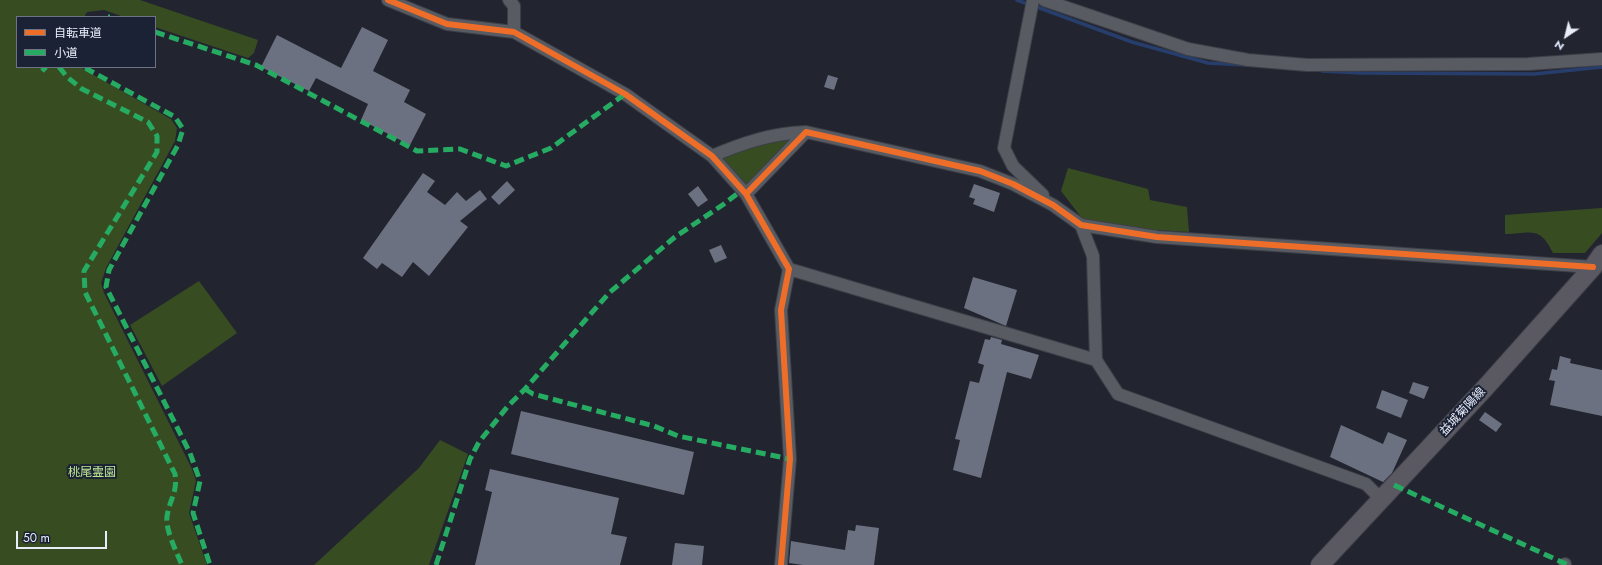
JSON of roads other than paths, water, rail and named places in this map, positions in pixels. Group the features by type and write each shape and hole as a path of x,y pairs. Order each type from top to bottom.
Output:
{"main road":[{"name":"益城菊陽線","path":"1320,565 1485,388 1599,258"}],"street":[{"path":"388,0 447,24 514,32 625,94 712,156 746,194 789,269 781,310 790,459 781,565"},
{"path":"509,0 514,6 514,32"},
{"path":"1032,0 1004,148 1013,166 1053,205"},
{"path":"1044,0 1188,49 1248,60 1307,65 1528,64 1602,59"},
{"path":"712,156 741,144 784,133 806,132 980,171 1013,184 1053,205 1081,225 1157,238 1599,258"},
{"path":"746,194 806,132"},
{"path":"1081,225 1093,256 1096,360 1118,394 1366,484 1381,499"},
{"path":"789,269 1096,360"}],"waterway":[{"path":"1017,0 1025,3"},
{"path":"1037,7 1132,42 1208,63 1246,65"},
{"path":"1322,71 1361,73 1534,74 1602,67"}],"park label":[{"name":"桃尾霊園","path":"92,473"}]}
